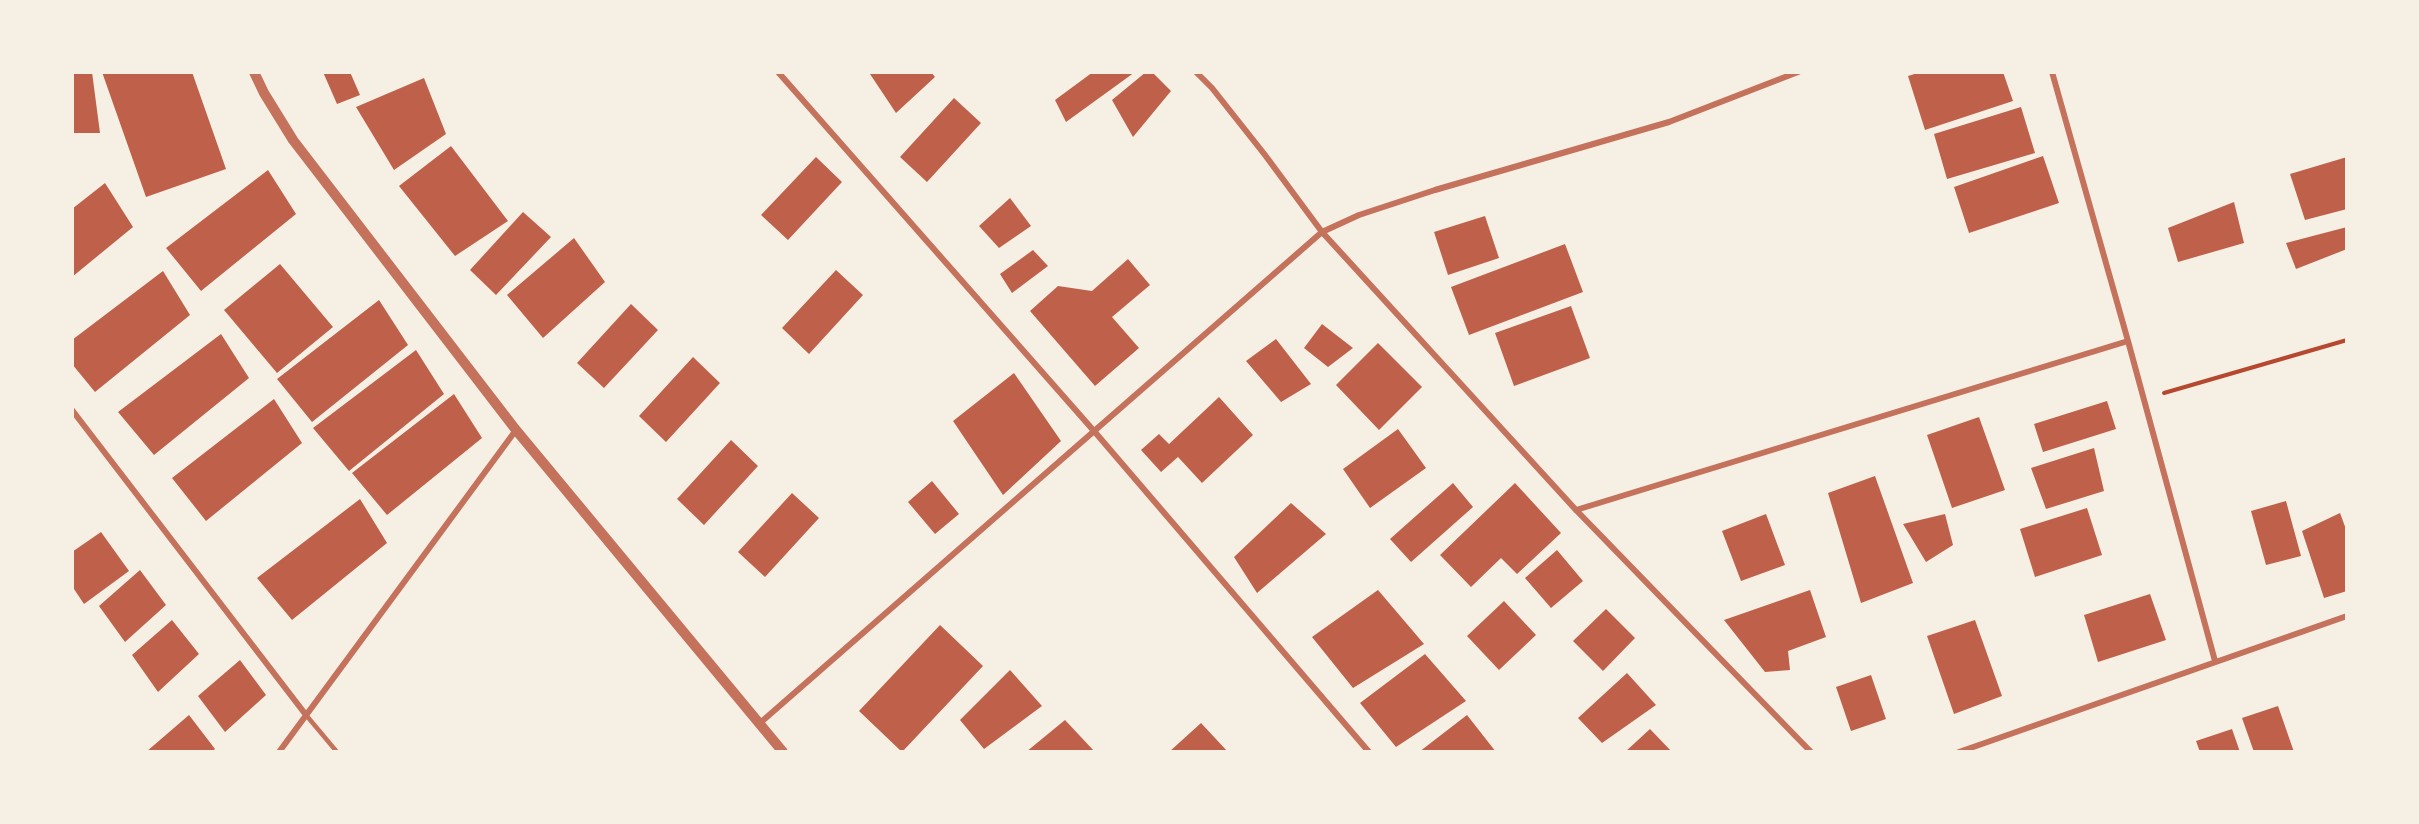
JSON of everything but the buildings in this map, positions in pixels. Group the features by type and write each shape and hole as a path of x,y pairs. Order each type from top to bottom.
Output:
{"street":[{"path":"254,72 293,140 516,430 783,752"},
{"path":"778,72 1094,431 1369,752"},
{"path":"1196,72 1212,88 1258,146 1322,232 1576,510 1811,752"},
{"path":"760,723 1322,232 1359,215 1424,194 1669,122 1798,72"},
{"path":"2052,72 2215,660"},
{"path":"1576,510 2128,341"},
{"path":"72,410 306,714"},
{"path":"279,752 516,430"},
{"path":"1959,752 2215,660 2347,616"}],"lane":[{"path":"306,714 337,752"}],"path":[{"path":"2164,393 2347,340"}]}
